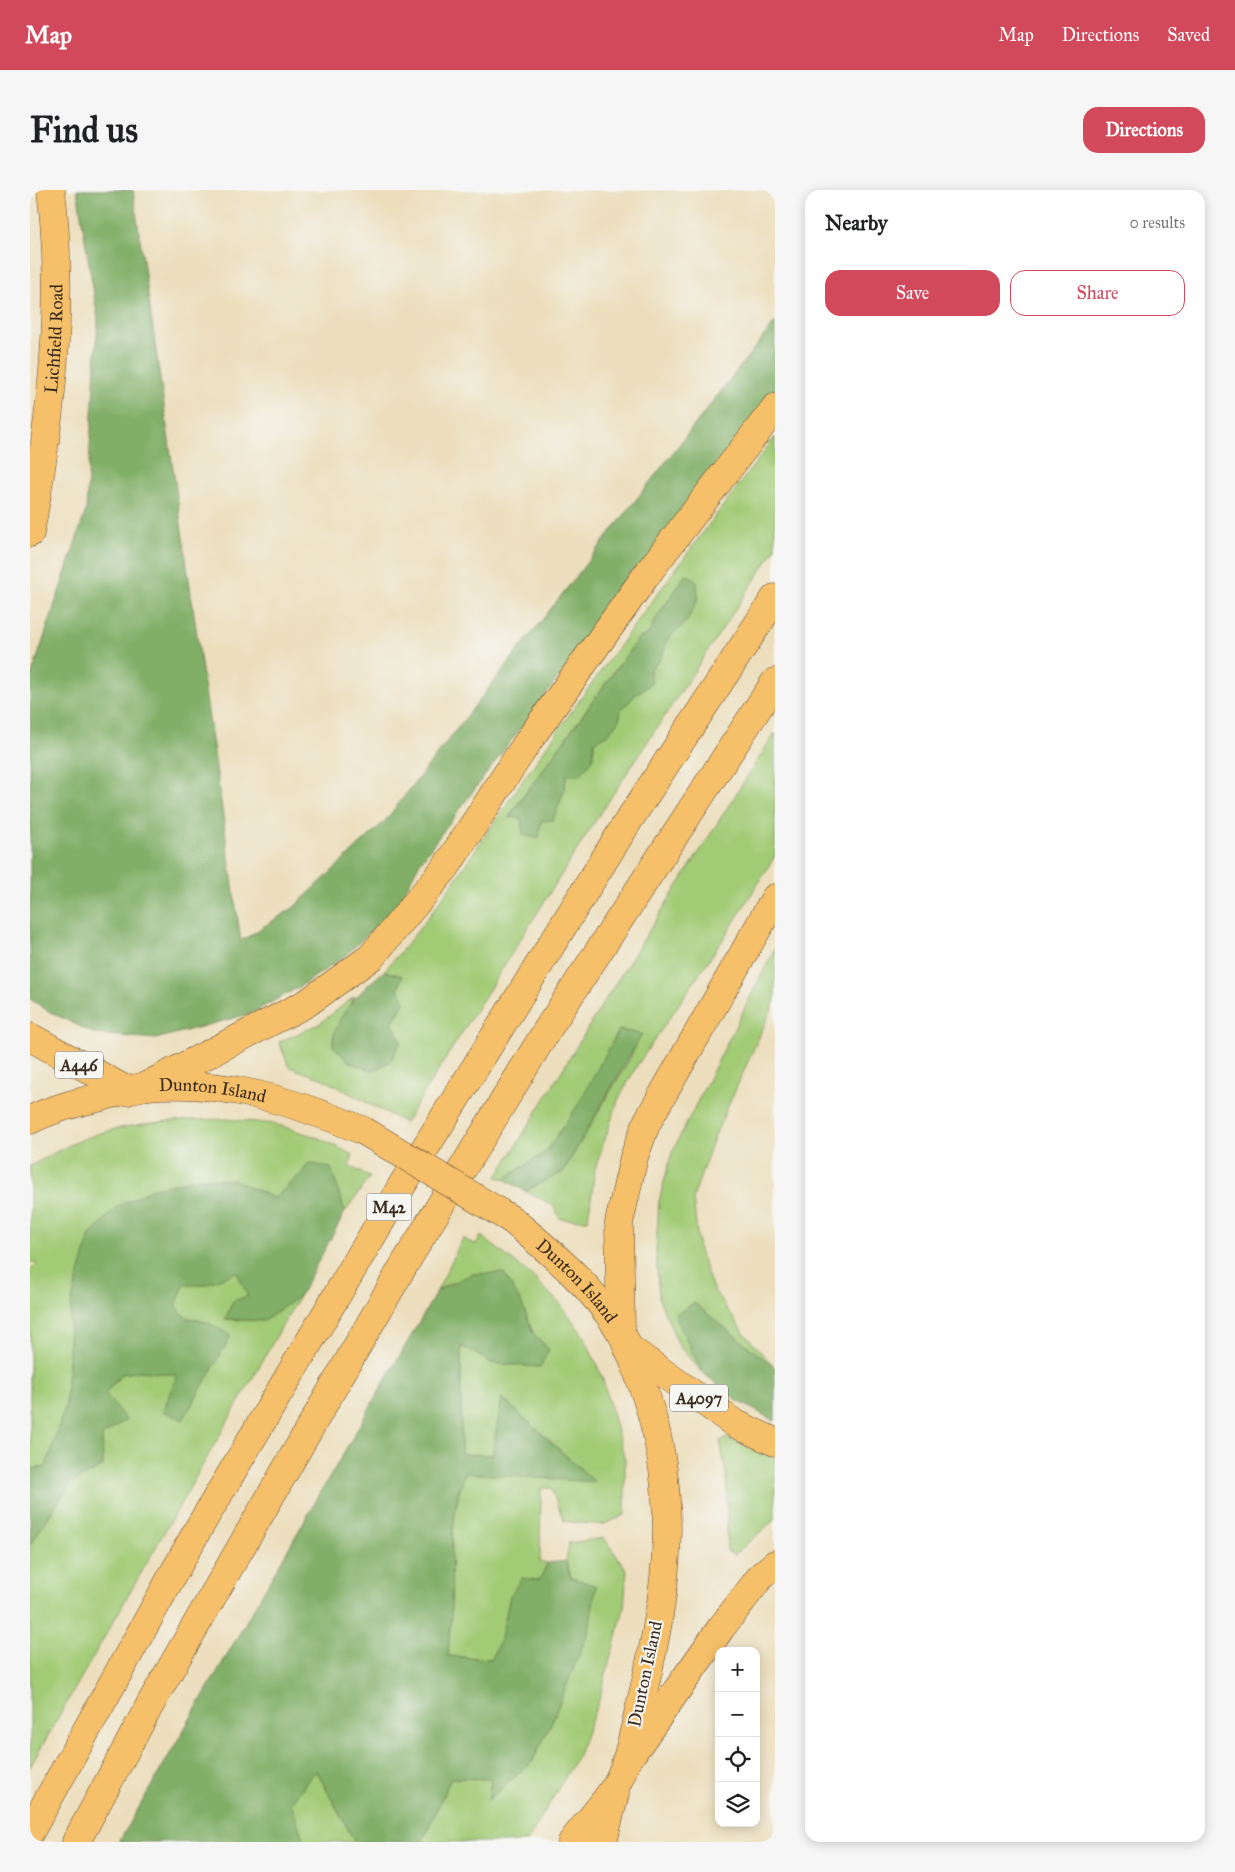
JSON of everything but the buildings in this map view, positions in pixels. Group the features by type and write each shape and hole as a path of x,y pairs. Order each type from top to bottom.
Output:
{"main road":[{"name":"Lichfield Road","path":"30,533 51,407 55,350 55,269 51,196"},
{"path":"137,1088 307,1003 371,956 446,867 529,740 644,578 775,408"},
{"name":"M42","path":"30,1832 197,1530 404,1182 627,823 775,598"},
{"name":"M42","path":"76,1842 152,1700 404,1265 548,1030 775,682"},
{"path":"624,1340 619,1223 634,1156 647,1122 775,898"},
{"name":"A446","path":"30,1037 137,1088"},
{"name":"Dunton Island","path":"30,1120 82,1101 137,1088 193,1086 244,1091 307,1108 364,1131 512,1220 556,1257 602,1306 624,1340 654,1418 662,1460 668,1534 667,1567 644,1687 620,1776 572,1842"},
{"name":"A4097","path":"624,1340 734,1423 775,1442"},
{"path":"604,1842 620,1776 720,1628 761,1576 775,1564"}],"green space":[{"path":"77,190 133,190 241,941 293,908 385,821 775,322 775,389 420,862 398,905 344,957 301,986 252,1013 156,1039 95,1034 50,1012 30,999 30,680 86,510 98,320"},
{"path":"775,437 775,549 590,829 405,1123 323,1079 289,1067 279,1042 319,1024 355,996 333,1037 333,1046 392,1023 400,1011 398,989 402,976 384,971 423,924 589,688","holes":["685,575 696,581 698,599 686,622 667,639 662,657 650,670 652,683 637,693 621,710 619,720 608,734 594,742 593,759 567,774 563,794 541,821 523,835 521,818 509,816 638,639 649,633 656,618"]},
{"path":"686,574 697,581 698,599 686,622 667,639 662,657 650,670 652,683 637,693 621,710 619,720 608,734 594,742 593,759 580,775 567,775 563,794 553,820 541,821 539,839 523,835 521,818 509,817 638,639 649,633 656,618"},
{"path":"775,733 775,856 726,935 638,1064 618,1100 595,1169 588,1220 560,1219 554,1206 525,1191 563,1172 630,1058 641,1034 576,1108 546,1152 504,1179 497,1177 610,992"},
{"path":"775,948 775,1001 713,1140 693,1198 699,1251 713,1289 743,1332 775,1368 694,1303 676,1315 702,1372 679,1346 659,1299 656,1250 659,1201 672,1152"},
{"path":"384,971 402,976 398,989 405,1001 392,1023 401,1041 391,1061 373,1071 349,1062 333,1046 334,1035 343,1014 350,1004"},
{"path":"619,1030 642,1034 563,1172 525,1191 504,1179 546,1152 576,1108"},
{"path":"228,1119 275,1124 319,1138 353,1155 349,1166 370,1177 345,1212 331,1168 310,1163 300,1175 274,1198 234,1180 71,1303 66,1404 46,1468 30,1469 30,1270 37,1263 30,1262 30,1166 81,1140 116,1129 172,1121"},
{"path":"309,1163 331,1168 345,1212 300,1295 264,1321 225,1319 233,1301 248,1296 237,1272 204,1285 184,1285 176,1305 185,1317 209,1323 231,1336 183,1420 163,1411 177,1375 141,1371 122,1374 105,1393 126,1420 102,1436 103,1466 70,1484 30,1545 30,1469 46,1467 66,1404 71,1303 90,1235 117,1207 152,1189 199,1178 234,1180 274,1198 300,1175"},
{"path":"481,1236 531,1275 562,1306 585,1338 602,1377 625,1460 625,1515 602,1525 564,1521 551,1488 541,1488 540,1562 548,1563 539,1580 510,1596 501,1639 491,1659 448,1656 452,1541 459,1495 465,1473 594,1481 502,1398 492,1455 461,1455 461,1346 492,1363 539,1367 549,1350 533,1333 522,1304 450,1283 437,1291 463,1238 476,1245"},
{"path":"237,1271 248,1296 226,1319 264,1321 300,1295 30,1767 30,1545 70,1484 103,1466 102,1436 105,1393 122,1374 141,1371 178,1375 209,1323 185,1317 176,1305 184,1284 204,1285"},
{"path":"504,1273 522,1304 533,1333 549,1350 540,1367 492,1363 461,1346 461,1454 492,1455 502,1398 595,1482 465,1473 459,1490 453,1525 451,1619 448,1656 491,1659 501,1639 510,1596 522,1578 539,1580 548,1563 566,1561 570,1577 596,1586 589,1630 550,1726 532,1762 488,1800 491,1779 451,1778 422,1842 355,1842 316,1770 291,1803 304,1842 119,1842 437,1291 472,1274"},
{"path":"694,1303 775,1368 775,1421 738,1401 702,1372 675,1315"},
{"path":"727,1438 775,1459 775,1519 734,1555 727,1551 727,1478 720,1441"},
{"path":"604,1538 627,1570 624,1608 599,1700 578,1755 527,1842 422,1842 451,1778 491,1779 489,1799 532,1762 550,1726 589,1630 566,1561 569,1543"},
{"path":"316,1770 355,1842 304,1842 290,1803"}]}
